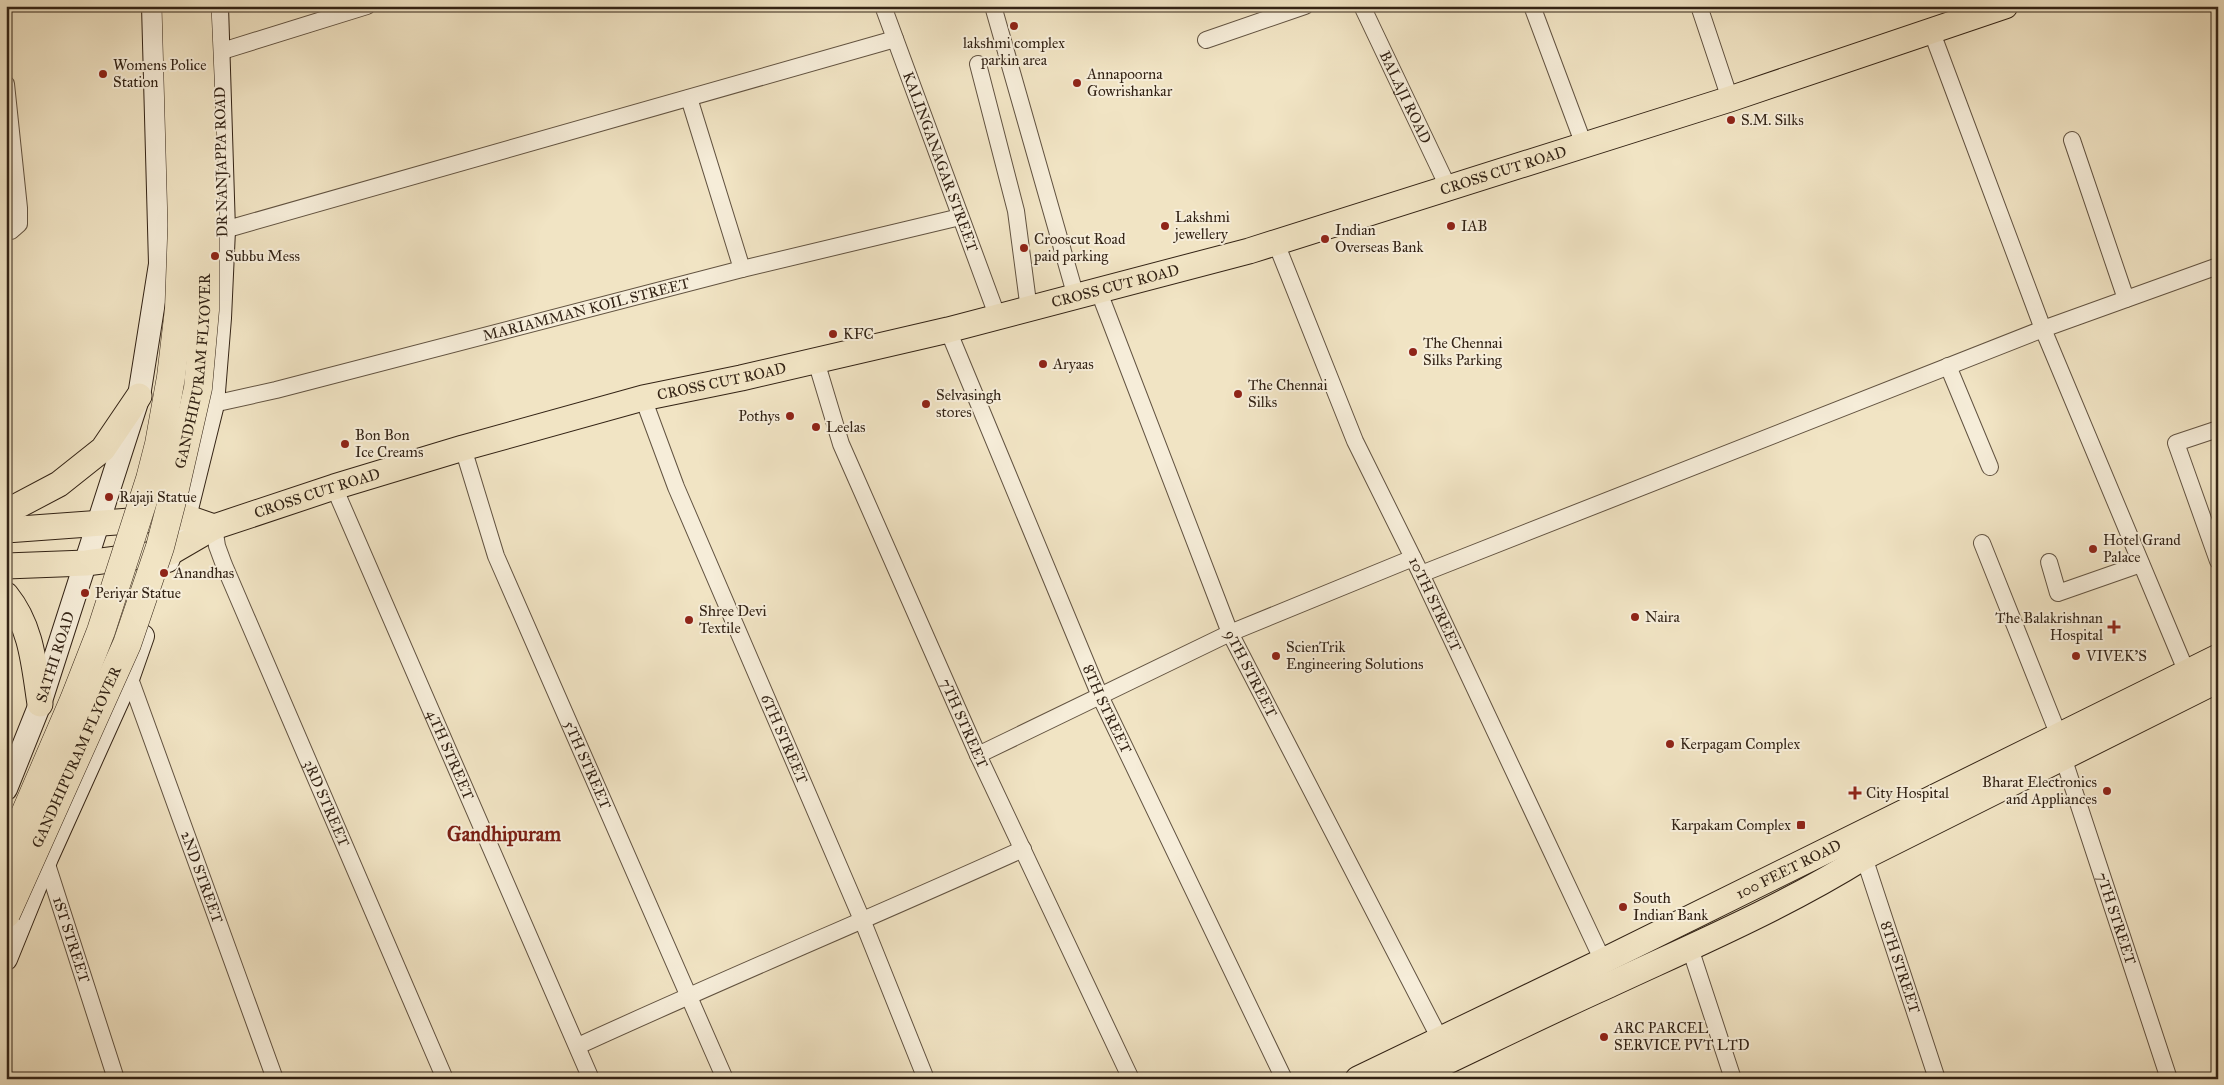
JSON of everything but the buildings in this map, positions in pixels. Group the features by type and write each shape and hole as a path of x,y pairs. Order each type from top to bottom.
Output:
{"highway":[{"name":"GANDHIPURAM FLYOVER","path":"6,858 74,700 101,631 150,479 159,444 171,377 179,309 182,225 176,6"},
{"name":"GANDHIPURAM FLYOVER","path":"6,914 126,644 162,538 198,388 206,310 206,290 205,191 196,6"}],"main road":[{"name":"CROSS CUT ROAD","path":"171,552 214,526 463,448 643,398 816,361 1030,310 1276,243 1730,99 1931,30 1975,11 2005,6"},
{"path":"6,512 59,484 103,449 139,396"},
{"path":"6,530 185,517 214,526"},
{"path":"6,566 86,563 171,552"},
{"path":"6,595 17,608 30,637 40,704"},
{"name":"100 FEET ROAD","path":"1358,1079 2061,747 2191,682 2218,657"},
{"name":"100 FEET ROAD","path":"2191,682 2218,680"},
{"name":"100 FEET ROAD","path":"1415,1078 1498,1036 1690,948 1833,876 2061,747"}],"street":[{"path":"99,523 139,396 160,264 152,6"},
{"name":"DR NANJAPPA ROAD","path":"6,959 47,858 129,676 171,552 185,517 213,404 220,318 224,230 217,6"},
{"path":"219,52 367,6"},
{"name":"KALINGANAGAR STREET","path":"883,6 998,318"},
{"name":"9TH STREET","path":"993,6 1088,295 1230,633 1440,1039"},
{"path":"1206,40 1305,6"},
{"name":"BALAJI ROAD","path":"1362,6 1449,189"},
{"path":"1532,6 1584,145"},
{"path":"1699,6 1730,99"},
{"path":"1931,30 2043,329 2191,682"},
{"path":"224,230 895,39"},
{"path":"978,64 1016,211 1030,310"},
{"path":"6,84 19,224 11,231 6,232"},
{"path":"689,98 742,269"},
{"path":"2072,140 2126,299"},
{"name":"MARIAMMAN KOIL STREET","path":"213,404 304,383 742,269 960,217"},
{"name":"10TH STREET","path":"1276,243 1355,441 1421,574 1604,962"},
{"path":"1421,574 2043,329 2218,266"},
{"name":"8TH STREET","path":"948,330 1100,696 1284,1079"},
{"name":"7TH STREET","path":"816,361 841,444 978,755 1131,1079"},
{"path":"1948,366 1990,467"},
{"name":"6TH STREET","path":"643,398 676,488 863,922 926,1079"},
{"path":"2218,429 2176,443 2218,561"},
{"name":"5TH STREET","path":"463,448 496,556 725,1079"},
{"name":"4TH STREET","path":"334,487 591,1079"},
{"name":"SATHI ROAD","path":"6,789 40,704 99,523"},
{"name":"3RD STREET","path":"214,526 224,565 445,1079"},
{"name":"7TH STREET","path":"1982,543 2061,747 2169,1079"},
{"path":"978,755 1230,633 1413,558"},
{"path":"2049,562 2058,593 2141,564"},
{"name":"2ND STREET","path":"129,676 275,1079"},
{"name":"1ST STREET","path":"6,813 47,858 116,1079"},
{"path":"578,1046 688,996 863,922 1023,848"},
{"name":"8TH STREET","path":"1864,857 1937,1079"},
{"path":"1690,948 1733,1079"}],"place":[{"name":"lakshmi complex parkin area","path":"1014,26"},
{"name":"Womens Police Station","path":"103,74"},
{"name":"Annapoorna Gowrishankar","path":"1077,83"},
{"name":"S.M. Silks","path":"1731,120"},
{"name":"Lakshmi jewellery","path":"1165,226"},
{"name":"IAB","path":"1451,226"},
{"name":"Indian Overseas Bank","path":"1325,239"},
{"name":"Crooscut Road paid parking","path":"1024,248"},
{"name":"Subbu Mess","path":"215,256"},
{"name":"KFC","path":"833,334"},
{"name":"The Chennai Silks Parking","path":"1413,352"},
{"name":"Aryaas","path":"1043,364"},
{"name":"The Chennai Silks","path":"1238,394"},
{"name":"Selvasingh stores","path":"926,404"},
{"name":"Pothys","path":"790,416"},
{"name":"Leelas","path":"816,427"},
{"name":"Bon Bon Ice Creams","path":"345,444"},
{"name":"Rajaji Statue","path":"109,497"},
{"name":"Hotel Grand Palace","path":"2093,549"},
{"name":"Anandhas","path":"164,573"},
{"name":"Periyar Statue","path":"85,593"},
{"name":"Naira","path":"1635,617"},
{"name":"Shree Devi Textile","path":"689,620"},
{"name":"The Balakrishnan Hospital","path":"2114,627"},
{"name":"ScienTrik Engineering Solutions","path":"1276,656"},
{"name":"VIVEK'S","path":"2076,656"},
{"name":"Kerpagam Complex","path":"1670,744"},
{"name":"Bharat Electronics and Appliances","path":"2107,791"},
{"name":"City Hospital","path":"1855,793"},
{"name":"Karpakam Complex","path":"1801,825"},
{"name":"South Indian Bank","path":"1623,907"},
{"name":"ARC PARCEL SERVICE PVT LTD","path":"1604,1037"}],"district":[{"name":"Gandhipuram","path":"504,834"}]}
